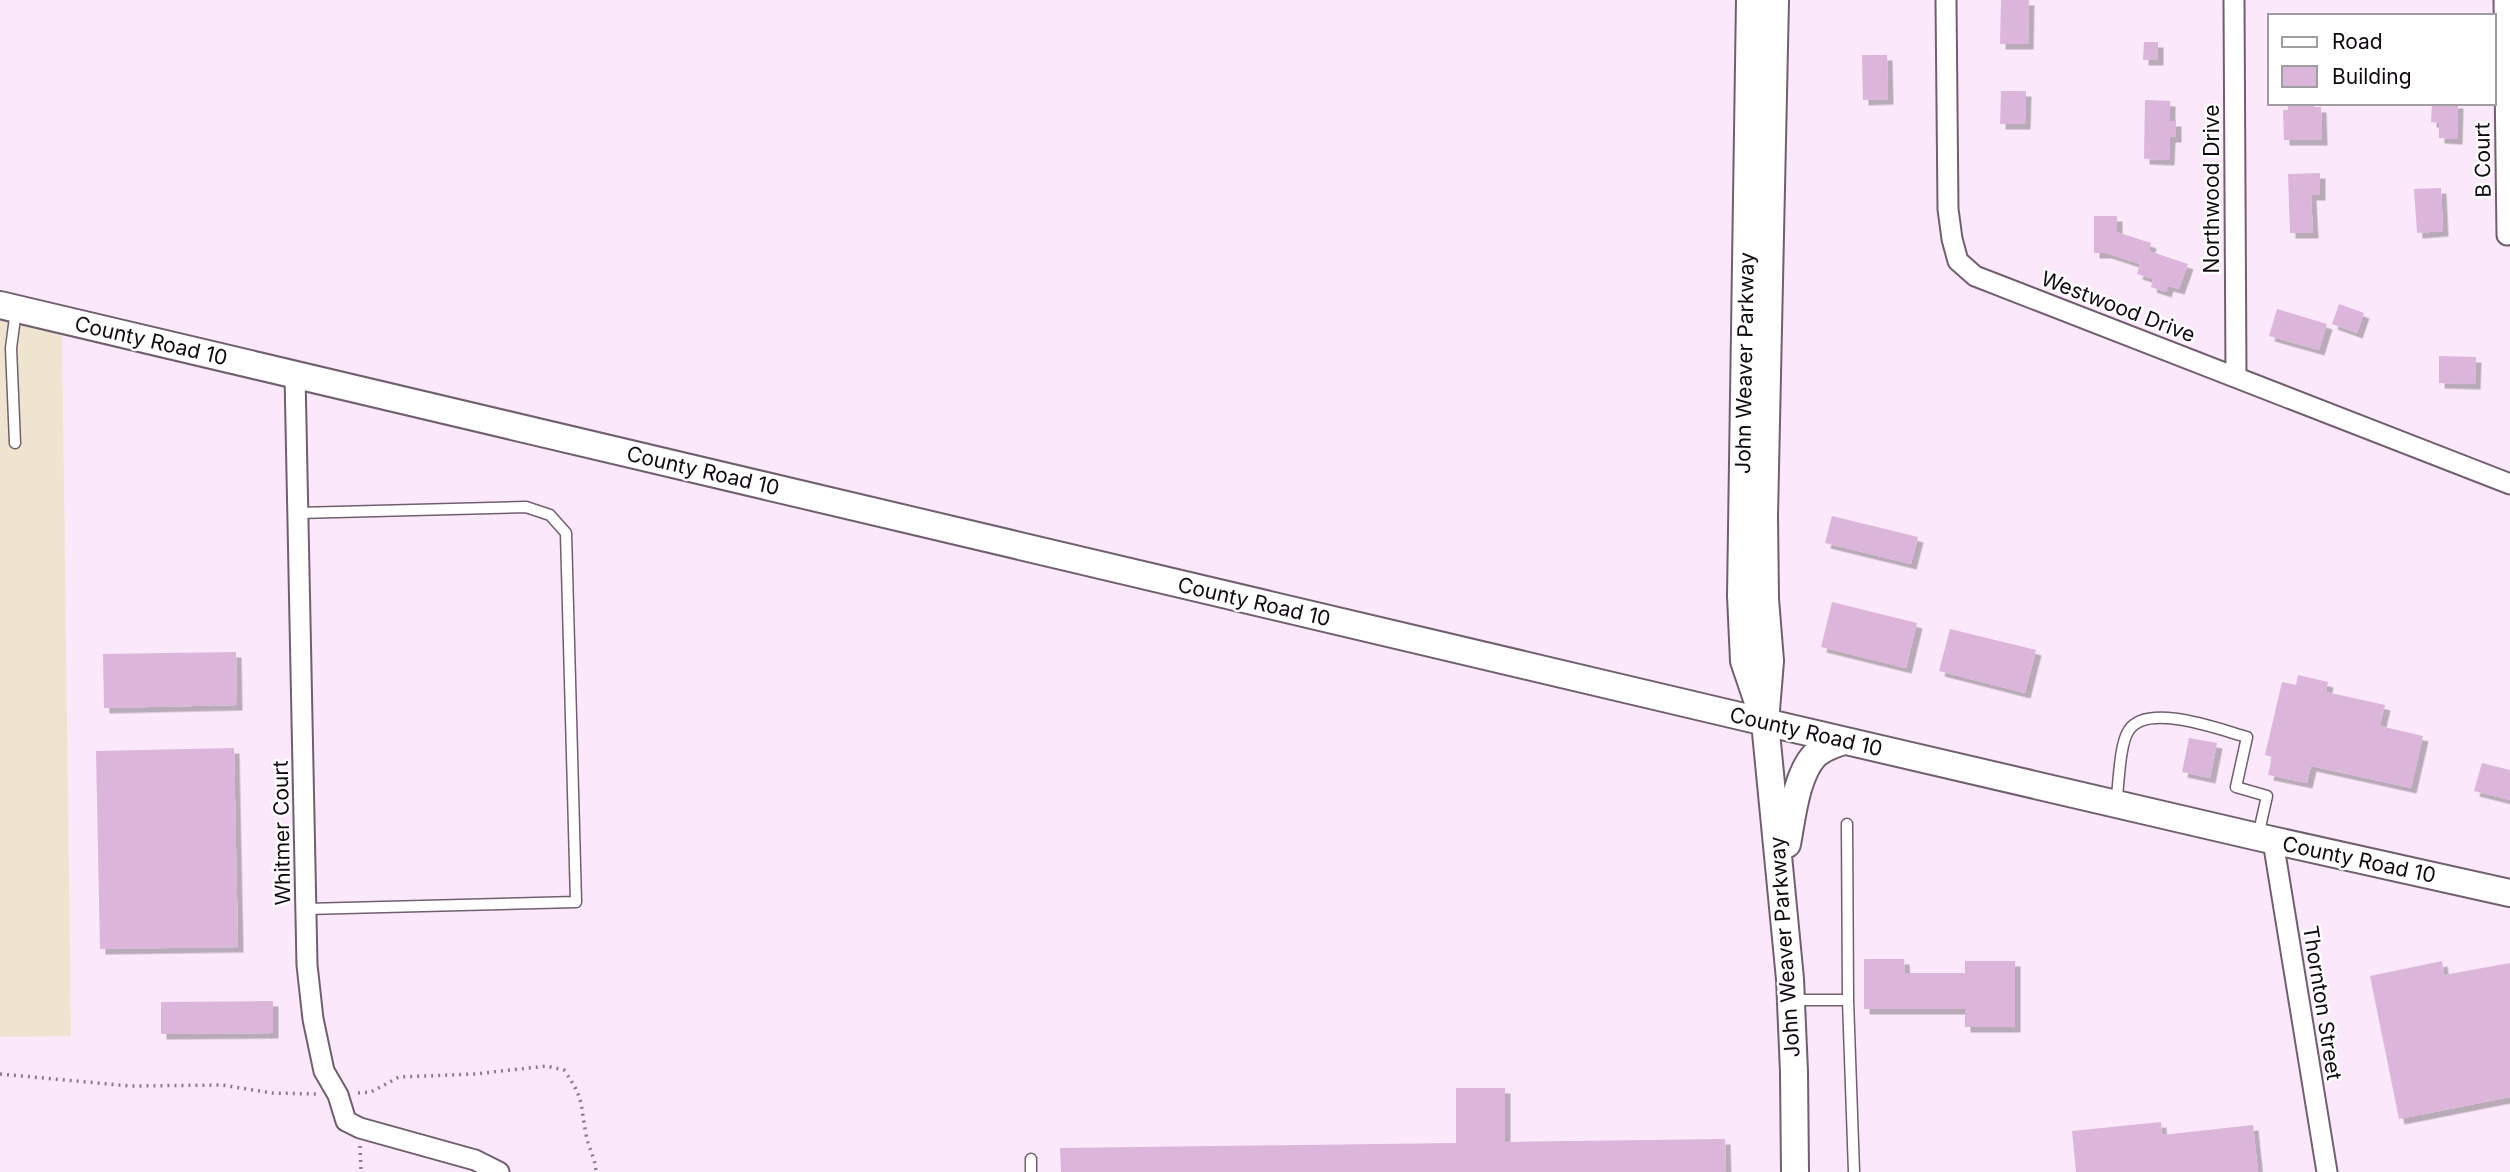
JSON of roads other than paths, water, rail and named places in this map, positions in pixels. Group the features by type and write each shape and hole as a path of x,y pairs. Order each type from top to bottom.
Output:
{"street":[{"name":"John Weaver Parkway","path":"1750,0 1741,596 1744,661 1765,722"},
{"name":"John Weaver Parkway","path":"1775,0 1764,502 1765,599 1770,662 1765,722 1791,1000 1796,1172"},
{"name":"Westwood Drive","path":"1946,0 1948,209 1951,240 1958,261 1975,276 2510,484"},
{"name":"Northwood Drive","path":"2234,0 2236,377"},
{"name":"B Court","path":"2504,0 2507,235"},
{"name":"County Road 10","path":"8,307 1844,741 2510,893"},
{"name":"Whitmer Court","path":"295,375 307,965 313,1019 324,1071 338,1095 345,1121 360,1128 475,1160 499,1172"},
{"path":"1781,876 1794,801 1805,770 1815,756 1844,741"},
{"name":"Thornton Street","path":"2265,839 2327,1172"}],"lane":[{"path":"8,307 15,443"},
{"path":"0,386 13,389"},
{"path":"298,513 526,507 550,515 566,533 576,902 306,909"},
{"path":"2116,804 2129,730 2141,719 2166,718 2203,724 2247,737 2236,787 2267,796 2265,839"},
{"path":"1847,824 1848,1000 1854,1172"},
{"path":"1791,1000 1848,1000"},
{"path":"1031,1159 1031,1172"}]}
